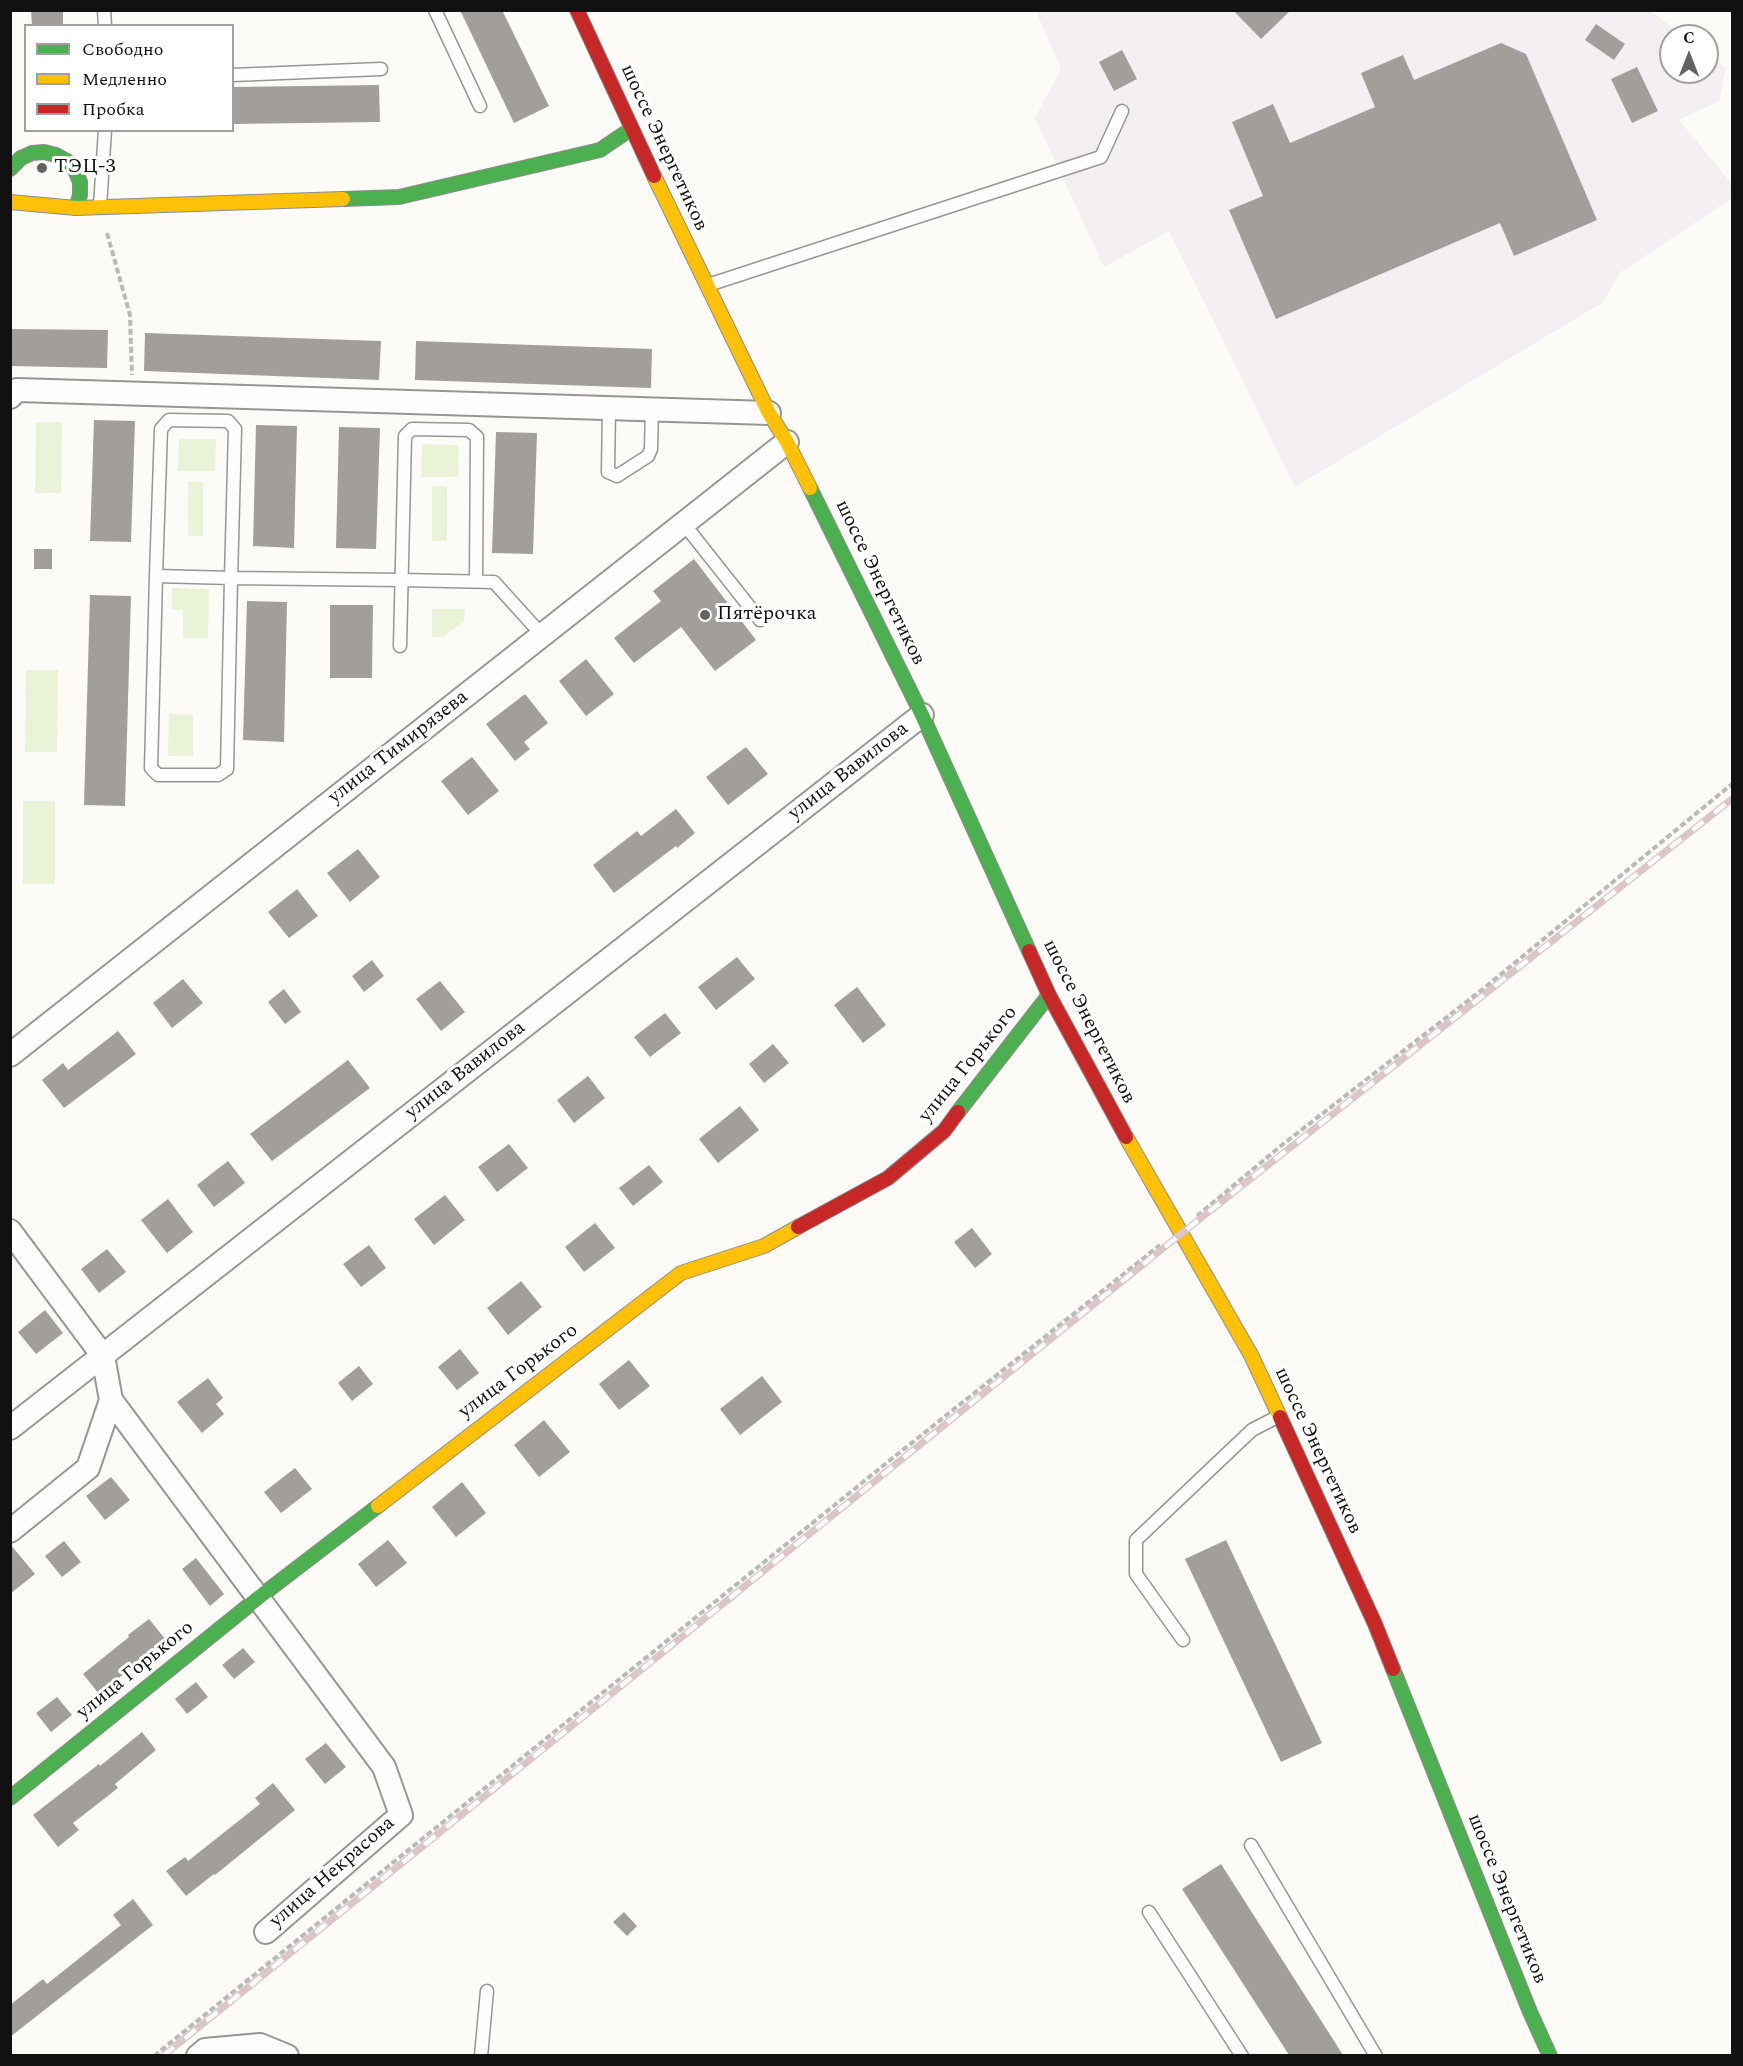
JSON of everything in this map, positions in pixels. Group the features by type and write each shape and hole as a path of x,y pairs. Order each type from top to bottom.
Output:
{"main road":[{"name":"шоссе Энергетиков","path":"577,10 631,129 769,413 787,442 922,715 1049,995 1138,1160 1251,1355 1375,1624 1530,2012 1550,2055"},
{"path":"10,202 100,208 399,197 600,150 631,129"},
{"path":"10,169 21,158 32,153 44,152 62,158 75,170 80,182 80,195 76,208"},
{"name":"улица Горького","path":"10,1798 258,1598 681,1273 764,1246 888,1179 944,1131 1049,995"}],"street":[{"path":"10,397 17,390 769,413"},
{"name":"улица Тимирязева","path":"10,1056 787,442"},
{"name":"улица Вавилова","path":"10,1428 922,715"},
{"path":"10,1231 103,1356 111,1400 258,1598"},
{"path":"10,1531 88,1468 111,1400"},
{"name":"улица Некрасова","path":"258,1598 384,1767 401,1815 266,1932"},
{"path":"198,2055 205,2050 261,2045 287,2055"}],"lane":[{"path":"435,10 480,106"},
{"path":"234,75 381,69"},
{"path":"707,286 1101,157 1122,111"},
{"path":"100,208 105,132"},
{"path":"609,408 608,472 617,476 648,456 651,449 652,409"},
{"path":"169,420 228,421 235,429 231,578 227,769 218,775 158,775 151,768 160,429 169,420"},
{"path":"400,646 405,436 412,429 469,430 477,437 476,581"},
{"path":"684,524 760,620"},
{"path":"156,576 494,582 542,635"},
{"path":"1183,1640 1136,1574 1136,1540 1252,1431 1279,1416"},
{"path":"1251,1845 1376,2055"},
{"path":"1149,1912 1242,2055"},
{"path":"481,2055 487,1991"}],"path":[{"path":"100,208 130,315 132,394"},
{"path":"154,2055 898,1453 1179,1230 1282,1145 1483,988 1732,784"}],"shaded area":[{"path":"1036,11 1651,11 1668,24 1659,24 1659,84 1719,84 1719,63 1726,69 1719,101 1679,120 1732,184 1732,198 1621,272 1602,303 1295,487 1169,231 1104,267 1035,118 1061,69"}],"green space":[{"path":"36,422 62,422 61,493 35,493"},
{"path":"179,439 216,439 215,471 178,471"},
{"path":"422,444 459,445 458,477 421,477"},
{"path":"188,482 203,482 203,536 188,536"},
{"path":"432,486 447,486 447,541 432,541"},
{"path":"172,588 209,589 208,638 183,638 183,610 172,610"},
{"path":"432,609 465,609 464,622 443,637 432,637"},
{"path":"26,670 58,670 57,752 25,752"},
{"path":"169,714 193,715 193,756 168,756"},
{"path":"23,801 55,801 55,884 23,884"}],"building":[{"path":"31,10 63,10 63,24 32,24"},
{"path":"460,10 502,10 549,106 514,123"},
{"path":"1233,10 1291,10 1261,39"},
{"path":"1596,24 1625,44 1614,60 1585,40"},
{"path":"1501,43 1526,54 1597,220 1514,256 1500,223 1276,319 1229,210 1263,196 1232,122 1273,104 1290,143 1375,107 1361,73 1403,55 1414,80"},
{"path":"1122,50 1137,79 1114,91 1099,62"},
{"path":"1637,67 1658,111 1632,123 1611,79"},
{"path":"379,85 380,122 234,124 234,87"},
{"path":"10,329 108,330 107,368 10,366"},
{"path":"145,333 381,341 379,380 144,371"},
{"path":"416,341 652,349 651,388 415,380"},
{"path":"94,420 135,421 131,542 90,541"},
{"path":"256,425 297,426 294,548 253,546"},
{"path":"339,427 380,428 376,549 336,548"},
{"path":"496,432 537,433 533,554 492,553"},
{"path":"34,549 52,549 52,569 34,569"},
{"name":"Пятёрочка","path":"694,559 756,640 715,671 681,627 634,663 614,638 661,601 653,591"},
{"path":"90,595 131,596 125,806 84,805"},
{"path":"247,601 287,602 284,742 243,740"},
{"path":"330,605 373,605 372,678 330,678"},
{"path":"586,659 614,694 586,716 559,681"},
{"path":"525,694 548,723 524,742 530,749 515,761 486,724"},
{"path":"746,747 768,774 728,805 706,777"},
{"path":"472,757 499,791 468,815 441,781"},
{"path":"676,809 695,833 614,893 593,865 637,831 641,836"},
{"path":"358,849 380,877 350,902 327,873"},
{"path":"297,889 318,916 289,938 268,912"},
{"path":"737,957 755,979 716,1010 698,987"},
{"path":"372,960 384,976 364,992 352,976"},
{"path":"183,979 203,1003 172,1028 153,1003"},
{"path":"440,981 465,1012 441,1031 416,999"},
{"path":"857,987 886,1025 863,1043 834,1005"},
{"path":"284,989 301,1012 285,1024 268,1002"},
{"path":"665,1013 681,1033 650,1057 634,1037"},
{"path":"118,1031 136,1054 64,1108 42,1080 63,1063 68,1070"},
{"path":"773,1044 789,1063 764,1083 749,1064"},
{"path":"348,1060 370,1088 272,1161 250,1134"},
{"path":"588,1076 605,1098 574,1123 557,1100"},
{"path":"740,1106 759,1130 718,1163 699,1139"},
{"path":"509,1144 528,1168 497,1192 478,1167"},
{"path":"228,1161 245,1183 214,1207 197,1185"},
{"path":"649,1165 663,1182 633,1206 619,1188"},
{"path":"445,1195 465,1220 434,1245 414,1219"},
{"path":"168,1199 193,1232 167,1253 141,1220"},
{"path":"595,1223 615,1248 584,1272 565,1247"},
{"path":"972,1228 992,1254 975,1268 954,1242"},
{"path":"369,1245 386,1268 361,1287 343,1264"},
{"path":"107,1249 126,1272 99,1293 81,1269"},
{"path":"521,1281 542,1307 508,1335 487,1308"},
{"path":"45,1310 63,1333 36,1354 18,1332"},
{"path":"460,1349 479,1373 457,1390 438,1367"},
{"path":"629,1360 650,1386 619,1410 599,1384"},
{"path":"359,1366 373,1384 352,1401 338,1383"},
{"path":"762,1376 782,1402 740,1435 720,1409"},
{"path":"208,1378 223,1398 216,1404 224,1414 202,1433 177,1402"},
{"path":"544,1420 570,1452 539,1477 514,1445"},
{"path":"295,1468 312,1489 281,1513 264,1492"},
{"path":"111,1477 130,1500 105,1520 86,1496"},
{"path":"462,1482 486,1513 456,1537 432,1507"},
{"path":"388,1540 407,1563 376,1587 358,1564"},
{"path":"1226,1540 1322,1743 1281,1762 1185,1559"},
{"path":"64,1541 81,1562 62,1577 45,1556"},
{"path":"10,1544 35,1574 10,1594"},
{"path":"196,1558 224,1594 210,1606 182,1569"},
{"path":"149,1619 166,1640 99,1694 83,1674"},
{"path":"243,1648 255,1662 234,1679 222,1665"},
{"path":"196,1682 208,1697 187,1714 175,1699"},
{"path":"57,1697 72,1715 51,1732 36,1713"},
{"path":"142,1732 156,1750 115,1784 118,1788 73,1823 79,1830 58,1847 33,1815"},
{"path":"326,1743 346,1767 325,1784 305,1759"},
{"path":"273,1783 295,1810 186,1896 166,1871 185,1857 188,1861 260,1804 255,1798"},
{"path":"1221,1864 1343,2055 1289,2055 1182,1889"},
{"path":"133,1899 153,1925 10,2037 10,2005 43,1979 47,1984 121,1925 113,1915"},
{"path":"624,1912 637,1926 627,1936 613,1922"}],"railway":[{"path":"163,2056 1182,1233 1732,799"}],"traffic: fast":[{"path":"343,199 399,197 600,150 631,129"},
{"path":"10,169 21,158 32,153 44,152 67,161 75,170 80,182 80,195 76,208"},
{"path":"810,488 922,715 1029,951"},
{"path":"958,1112 1049,995"},
{"path":"10,1798 258,1598 378,1506"},
{"path":"1393,1669 1530,2012 1550,2056"}],"traffic: slow":[{"path":"654,176 769,413 787,442 810,488"},
{"path":"10,202 76,208 343,199"},
{"path":"1126,1137 1251,1355 1280,1417"},
{"path":"378,1506 681,1273 764,1246 798,1227"}],"traffic: jam":[{"path":"577,10 654,176"},
{"path":"1029,951 1049,995 1126,1137"},
{"path":"798,1227 888,1178 944,1131 958,1112"},
{"path":"1280,1417 1375,1624 1393,1669"}],"place":[{"name":"ТЭЦ-3","path":"42,168"},
{"name":"Пятёрочка","path":"705,615"}]}
